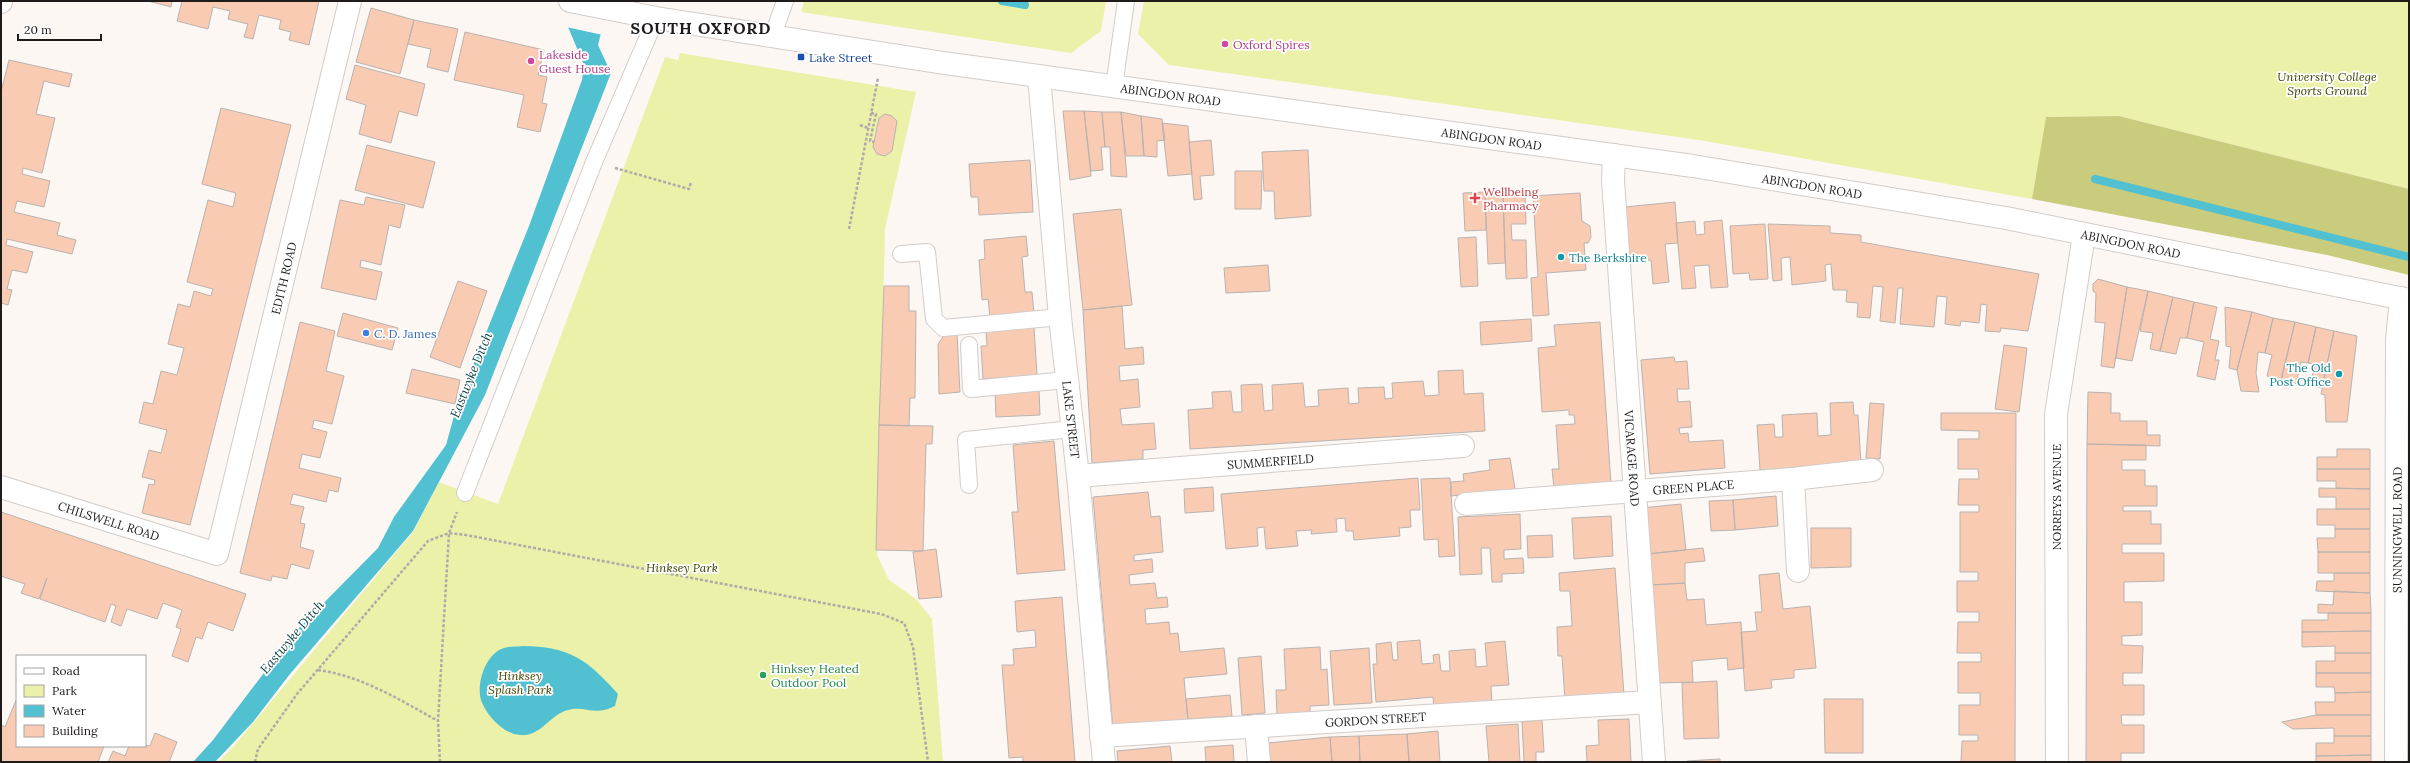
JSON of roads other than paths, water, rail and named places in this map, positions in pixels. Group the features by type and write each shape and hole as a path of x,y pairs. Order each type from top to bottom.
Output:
{"street":[{"name":"EDITH ROAD","path":"217,554 350,1"},
{"name":"ABINGDON ROAD","path":"570,1 656,18 1039,76 1614,155 1955,209 2405,299"},
{"name":"LAKE STREET","path":"1039,76 1060,317 1078,476 1104,762"},
{"name":"VICARAGE ROAD","path":"1614,155 1613,181 1654,762"},
{"name":"NORREYS AVENUE","path":"2057,762 2056,414 2084,235"},
{"name":"SUNNINGWELL ROAD","path":"2396,762 2402,501 2397,340 2405,299"},
{"name":"SUMMERFIELD","path":"1078,476 1463,446"},
{"name":"GREEN PLACE","path":"1466,504 1635,489 1793,479 1872,470"},
{"path":"1793,479 1798,571"},
{"name":"CHILSWELL ROAD","path":"1,487 217,554"},
{"name":"GORDON STREET","path":"1101,736 1650,702"},
{"path":"1256,726 1259,762"}],"lane":[{"path":"773,35 785,1"},
{"path":"1114,87 1126,1"},
{"path":"465,493 594,162 656,18"},
{"path":"901,254 927,252 934,319 943,328 1060,317"},
{"path":"969,345 971,389 1067,380"},
{"path":"969,485 960,441 1072,429"}],"water":[{"name":"Eastwyke Ditch","path":"609,1 598,45 611,73 485,395 413,531 290,674 253,722 215,762 193,762 213,740 295,632 378,548 394,517 446,445 457,405 529,226 582,80 584,65 568,27"},
{"path":"522,646 553,649 565,652 587,664 597,672 618,694 615,706 601,711 579,709 568,710 555,716 534,733 527,735 514,734 507,731 496,723 483,706 480,693 481,677 487,662 498,651 506,647"}],"waterway":[{"path":"1002,1 1025,5"},
{"path":"2095,179 2409,257"}],"place":[{"name":"Oxford Spires","path":"1225,44"},
{"name":"Lake Street","path":"801,57"},
{"name":"Lakeside Guest House","path":"531,61"},
{"name":"Wellbeing Pharmacy","path":"1475,198"},
{"name":"The Berkshire","path":"1561,257"},
{"name":"C. D. James","path":"366,333"},
{"name":"The Old Post Office","path":"2339,374"},
{"name":"Hinksey Heated Outdoor Pool","path":"763,675"}],"district":[{"name":"SOUTH OXFORD","path":"701,28"}],"park label":[{"name":"University College Sports Ground","path":"2327,83"},
{"name":"Hinksey Park","path":"682,567"},
{"name":"Hinksey Splash Park","path":"520,682"}]}
